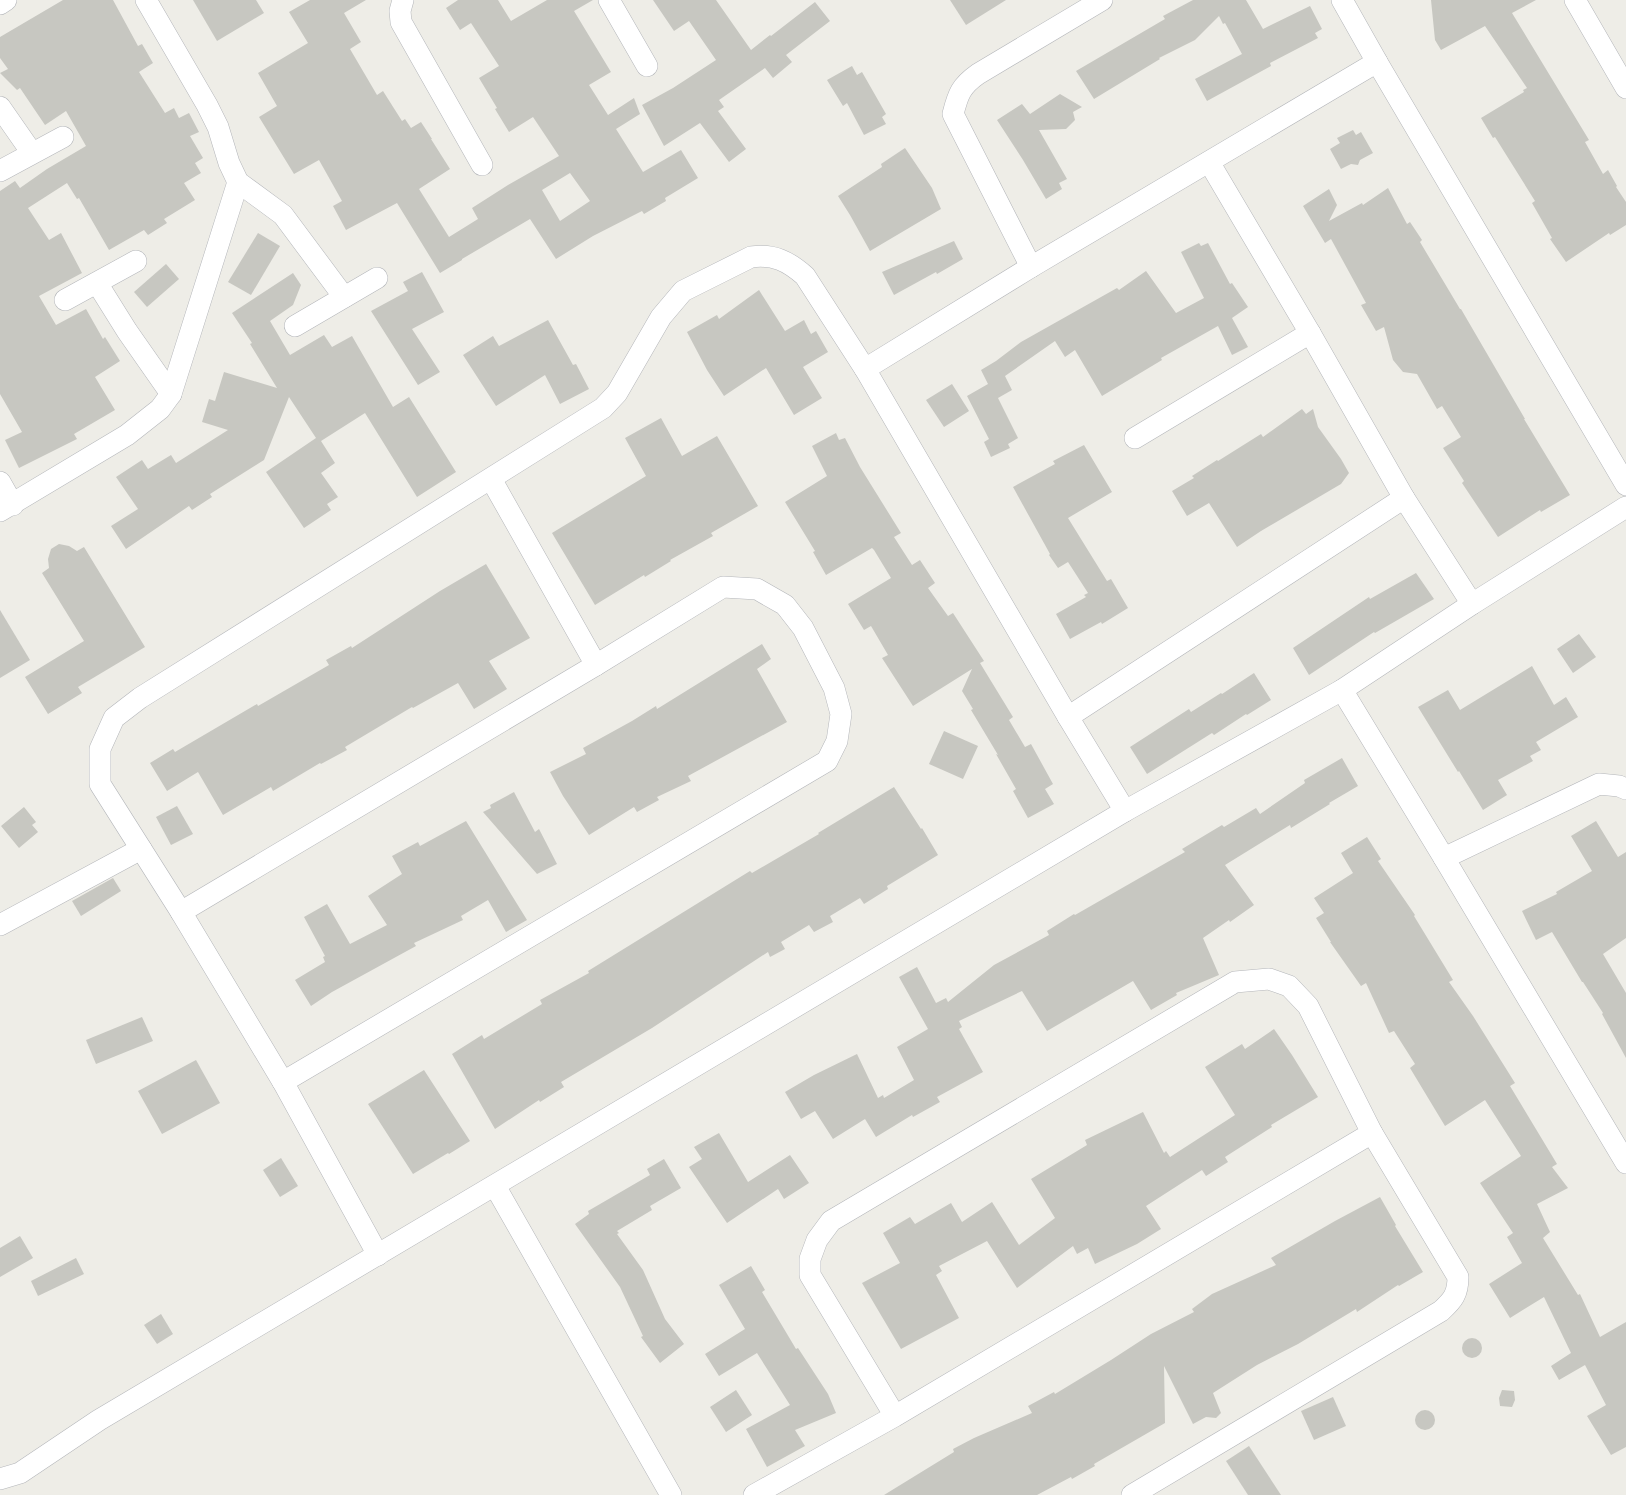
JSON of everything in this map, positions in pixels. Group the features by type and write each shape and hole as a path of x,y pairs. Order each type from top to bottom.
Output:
{"street":[{"path":"0,4 6,0"},
{"path":"146,0 207,105 218,128 229,163 238,182 283,215 344,298"},
{"path":"403,0 400,11 401,22 482,165"},
{"path":"609,0 647,66"},
{"path":"1030,267 953,114 958,95 966,83 978,74 1102,0"},
{"path":"1342,0 1626,485"},
{"path":"1574,0 1626,88"},
{"path":"865,369 1030,267 1377,62"},
{"path":"0,107 32,153"},
{"path":"0,170 63,136"},
{"path":"1209,162 1310,333 1404,498 1472,604"},
{"path":"0,482 7,508 127,435 160,409 171,394 238,182"},
{"path":"378,1255 283,1082 181,912 100,784 100,749 114,718 140,698 603,408 617,392 661,317 684,291 751,257 777,258 792,264 805,276 865,369 1125,811"},
{"path":"65,300 136,261"},
{"path":"296,326 377,278"},
{"path":"97,283 127,331 171,394"},
{"path":"1136,438 1310,333"},
{"path":"491,479 596,665"},
{"path":"1068,717 1404,498"},
{"path":"0,1479 20,1472 99,1420 1125,811 1342,690 1472,604 1626,507"},
{"path":"181,912 596,665 723,587 756,589 785,605 803,628 834,688 841,714 837,740 827,761 283,1082"},
{"path":"1342,690 1626,1163"},
{"path":"1444,858 1599,784 1619,786 1626,789"},
{"path":"0,925 140,849"},
{"path":"895,1416 810,1275 810,1259 817,1240 831,1220 1235,982 1269,979 1289,986 1308,1006 1372,1133 1458,1277 1458,1289 1452,1301 1441,1311 1132,1495"},
{"path":"754,1495 895,1416 1372,1133"},
{"path":"494,1186 671,1495"}],"building":[{"path":"63,0 113,0 138,46 142,44 153,63 139,72 165,113 174,108 179,118 189,113 199,132 190,136 203,158 195,163 201,173 184,183 195,200 164,219 167,223 148,235 144,230 109,250 79,198 77,199 67,183 28,208 49,240 61,233 82,273 39,296 56,325 86,309 103,339 105,337 120,361 95,377 115,410 74,434 77,439 19,468 5,440 22,432 0,394 0,191 15,181 20,188 47,169 86,146 66,111 45,125 20,88 17,90 0,73 8,69 0,58 0,37"},
{"path":"193,0 256,0 264,13 217,41"},
{"path":"310,0 366,0 344,13 361,42 350,49 377,95 383,91 402,121 405,119 411,128 421,122 450,169 419,189 449,237 478,219 472,208 559,156 533,117 509,132 479,78 499,66 471,23 460,30 446,8 458,0 498,0 511,21 547,0 593,0 574,11 611,72 589,85 608,115 634,98 640,114 616,129 643,172 681,150 698,178 665,198 666,201 644,214 642,211 593,236 556,259 530,219 440,273 397,203 346,230 333,206 342,201 319,160 294,174 259,117 277,106 258,73 308,43 289,12","holes":["570,173 590,201 560,221 542,190"]},
{"path":"653,0 716,0 751,50 815,2 830,21 786,55 792,62 773,78 765,68 719,100 724,107 718,111 746,149 729,162 700,123 664,146 642,105 673,88 716,60 689,21 674,31"},
{"path":"950,0 1006,0 966,25"},
{"path":"1193,0 1246,0 1263,29 1310,6 1322,29 1315,33 1318,38 1270,63 1271,66 1207,101 1195,79 1242,54 1225,23 1223,24 1219,16 1195,40 1159,58 1094,99 1076,71 1165,19 1163,16"},
{"path":"1431,0 1536,0 1512,13 1589,140 1585,142 1603,174 1608,170 1626,202 1626,225 1610,235 1609,233 1566,262 1550,239 1552,238 1532,203 1535,201 1481,118 1524,92 1523,90 1527,88 1485,26 1441,50 1435,40"},
{"path":"852,66 857,75 862,72 886,114 882,117 886,124 864,135 847,103 843,106 827,80"},
{"path":"1060,94 1082,107 1073,112 1075,120 1066,129 1039,130 1067,179 1059,183 1062,189 1046,199 997,120 1022,104 1030,114"},
{"path":"1353,130 1356,135 1361,132 1373,153 1360,160 1358,165 1351,164 1341,169 1330,149 1340,143 1337,138"},
{"path":"905,148 932,188 941,209 870,251 838,196 882,167 881,164"},
{"path":"1388,188 1407,224 1410,222 1422,240 1420,242 1570,495 1541,512 1540,510 1498,537 1462,483 1464,481 1443,448 1461,437 1442,406 1437,409 1417,374 1403,372 1393,360 1384,327 1376,331 1361,305 1366,303 1331,239 1325,243 1303,206 1329,189 1337,205 1329,221 1362,203 1363,205"},
{"path":"258,233 280,246 251,295 228,282"},
{"path":"954,241 963,259 894,295 882,272"},
{"path":"1199,243 1201,246 1208,243 1230,284 1232,283 1248,307 1232,318 1248,347 1232,355 1218,326 1161,358 1162,360 1102,396 1075,350 1065,357 1055,341 1005,376 1012,390 998,398 1018,438 1008,444 1010,448 991,457 984,442 989,439 967,396 988,384 981,370 1021,342 1117,288 1119,290 1146,271 1176,313 1204,298 1181,252"},
{"path":"166,264 179,279 147,307 134,292"},
{"path":"422,272 444,312 412,329 440,372 418,385 371,311 408,291 403,282"},
{"path":"293,273 301,285 293,305 270,321 290,355 324,335 332,347 352,336 393,407 409,397 456,472 417,497 365,413 321,441 335,463 321,473 338,497 327,504 331,510 304,528 266,472 316,438 289,397 264,460 210,494 212,497 192,510 189,506 126,549 111,526 138,509 116,477 142,460 148,469 171,455 176,463 228,430 202,422 209,399 215,401 224,372 277,388 250,344 252,343 232,313"},
{"path":"759,290 785,331 804,320 811,334 816,331 828,352 803,367 822,398 794,415 766,368 724,396 707,370 687,332 717,315 719,319"},
{"path":"548,320 573,365 576,364 589,389 560,404 545,375 496,406 463,355 493,336 499,346"},
{"path":"952,384 969,411 944,427 926,400"},
{"path":"1302,409 1306,414 1313,409 1318,427 1349,473 1341,484 1237,547 1209,503 1187,516 1172,491 1194,478 1192,476 1217,460 1261,434 1263,437"},
{"path":"661,418 682,456 717,436 758,506 711,533 713,536 595,605 552,533 646,476 625,438"},
{"path":"836,433 839,440 845,438 860,467 901,533 894,537 912,565 920,560 935,583 928,588 948,616 953,613 984,661 980,663 1013,717 1009,720 1025,747 1031,744 1053,784 1045,789 1054,804 1028,818 1013,791 1016,789 962,691 972,669 913,706 882,658 888,655 871,626 864,630 848,604 891,578 874,550 872,548 826,575 813,552 815,551 785,502 827,476 812,446"},
{"path":"1084,445 1112,492 1068,518 1107,581 1111,579 1128,608 1102,624 1101,622 1070,639 1056,614 1086,597 1084,595 1088,593 1068,562 1058,568 1049,555 1013,487 1055,464 1053,461"},
{"path":"59,544 69,546 77,551 84,547 145,647 78,687 82,693 48,714 25,677 84,641 42,573 49,568 48,559 51,549"},
{"path":"486,564 530,638 489,661 507,689 474,709 458,683 412,707 345,747 347,750 320,763 273,791 271,787 223,815 198,772 167,791 150,763 173,749 175,752 329,665 326,660 351,646 352,648 440,591"},
{"path":"1416,573 1434,599 1374,632 1309,675 1293,648 1369,597 1370,599"},
{"path":"0,610 30,660 0,678"},
{"path":"1579,634 1596,657 1573,673 1557,649"},
{"path":"762,644 771,659 757,669 787,722 688,776 691,781 657,797 659,800 637,812 634,807 589,835 563,796 550,772 586,754 583,748 656,706 657,709"},
{"path":"1532,666 1554,705 1566,697 1578,717 1536,742 1541,750 1530,756 1533,761 1498,780 1507,795 1483,810 1418,707 1448,690 1460,710"},
{"path":"1254,673 1271,700 1214,735 1212,733 1147,774 1130,747 1189,709 1191,712"},
{"path":"944,731 978,746 963,779 929,764"},
{"path":"1342,758 1358,786 1291,828 1290,825 1225,865 1254,905 1203,938 1219,975 1176,993 1177,995 1151,1010 1133,981 1047,1031 1022,991 959,1021 962,1027 959,1029 983,1072 937,1097 940,1102 913,1117 912,1115 876,1137 865,1119 833,1139 815,1111 801,1119 785,1092 857,1054 878,1098 883,1095 884,1098 914,1080 897,1047 928,1029 899,977 917,967 936,1003 946,998 948,1002 994,965 1049,935 1047,931 1074,914 1185,852 1182,849 1222,825 1224,827 1256,808 1260,814 1305,783 1304,780"},
{"path":"894,787 938,855 887,886 888,889 864,904 860,898 830,916 833,922 814,932 809,925 781,942 785,949 770,957 768,952 652,1028 561,1082 564,1087 540,1102 539,1100 495,1129 452,1054 482,1035 484,1039 542,1004 540,1000 589,973 588,971 750,871 752,873 819,834"},
{"path":"514,792 535,832 539,829 557,864 537,874 483,812 491,808 490,805"},
{"path":"177,806 193,834 171,845 156,817"},
{"path":"24,807 36,822 32,825 38,832 19,848 1,826"},
{"path":"466,821 527,920 506,932 488,900 461,916 463,920 414,943 416,946 332,992 311,1006 295,980 325,962 323,957 325,956 304,917 327,904 350,944 387,925 368,896 402,874 392,856 418,842 420,846"},
{"path":"1596,821 1618,857 1626,852 1626,938 1603,954 1626,993 1626,1058 1603,1013 1552,932 1536,940 1522,911 1557,894 1556,892 1592,871 1571,836"},
{"path":"1367,837 1381,859 1378,861 1415,915 1453,980 1449,982 1515,1083 1510,1086 1557,1164 1552,1167 1568,1188 1537,1204 1550,1232 1543,1238 1578,1295 1580,1294 1600,1337 1626,1322 1626,1447 1611,1455 1587,1416 1606,1405 1585,1365 1559,1380 1551,1366 1571,1353 1544,1297 1510,1318 1489,1284 1522,1263 1507,1237 1513,1233 1480,1183 1521,1156 1485,1100 1445,1126 1410,1068 1415,1064 1394,1031 1389,1033 1366,983 1361,986 1330,942 1316,918 1324,913 1314,898 1353,873 1341,853"},
{"path":"113,878 121,891 81,916 72,901"},
{"path":"142,1017 153,1041 96,1064 86,1040"},
{"path":"1274,1029 1318,1097 1271,1125 1272,1127 1225,1157 1228,1162 1206,1176 1202,1170 1146,1206 1161,1229 1137,1244 1095,1264 1088,1248 1077,1254 1073,1246 1017,1288 987,1241 939,1266 942,1271 936,1275 959,1318 901,1349 862,1283 900,1263 883,1233 910,1217 915,1224 951,1203 962,1222 992,1202 1019,1245 1055,1218 1031,1179 1087,1145 1085,1140 1143,1112 1164,1153 1166,1151 1170,1157 1235,1115 1205,1067 1242,1044 1245,1049"},
{"path":"196,1060 220,1103 162,1134 138,1091"},
{"path":"424,1070 470,1141 413,1174 368,1104"},
{"path":"719,1133 748,1182 790,1155 809,1183 784,1199 778,1189 727,1223 689,1167 702,1159 694,1147"},
{"path":"281,1158 298,1186 280,1197 263,1170"},
{"path":"664,1159 681,1188 650,1206 652,1210 617,1231 619,1233 617,1234 643,1270 665,1319 684,1344 660,1363 641,1337 643,1336 620,1287 575,1224 589,1214 588,1211 650,1175 647,1169"},
{"path":"1380,1197 1423,1272 1398,1285 1357,1312 1356,1309 1298,1344 1257,1365 1213,1393 1221,1413 1216,1418 1206,1417 1193,1424 1164,1366 1165,1423 1094,1464 1095,1466 1072,1479 1071,1477 1037,1495 884,1495 954,1452 953,1449 1032,1413 1028,1406 1054,1392 1055,1394 1151,1334 1194,1312 1192,1309 1212,1294 1276,1265 1271,1258"},
{"path":"20,1236 33,1258 0,1277 0,1248"},
{"path":"76,1258 84,1274 38,1296 31,1281"},
{"path":"751,1266 765,1290 762,1292 796,1349 798,1348 828,1394 836,1413 795,1430 805,1446 767,1467 746,1429 790,1405 757,1353 719,1376 705,1354 745,1329 719,1285"},
{"path":"161,1314 173,1334 157,1344 144,1325"},
{"path":"1468,1338 1476,1338 1482,1344 1482,1352 1476,1358 1468,1358 1462,1352 1462,1344"},
{"path":"736,1390 752,1415 726,1432 710,1407"},
{"path":"1502,1390 1514,1391 1515,1400 1512,1407 1500,1406 1499,1398"},
{"path":"1333,1397 1346,1426 1314,1440 1301,1411"},
{"path":"1425,1410 1432,1413 1435,1420 1432,1427 1425,1430 1418,1427 1415,1420 1418,1413"},
{"path":"1249,1446 1281,1495 1248,1495 1226,1461"}]}
